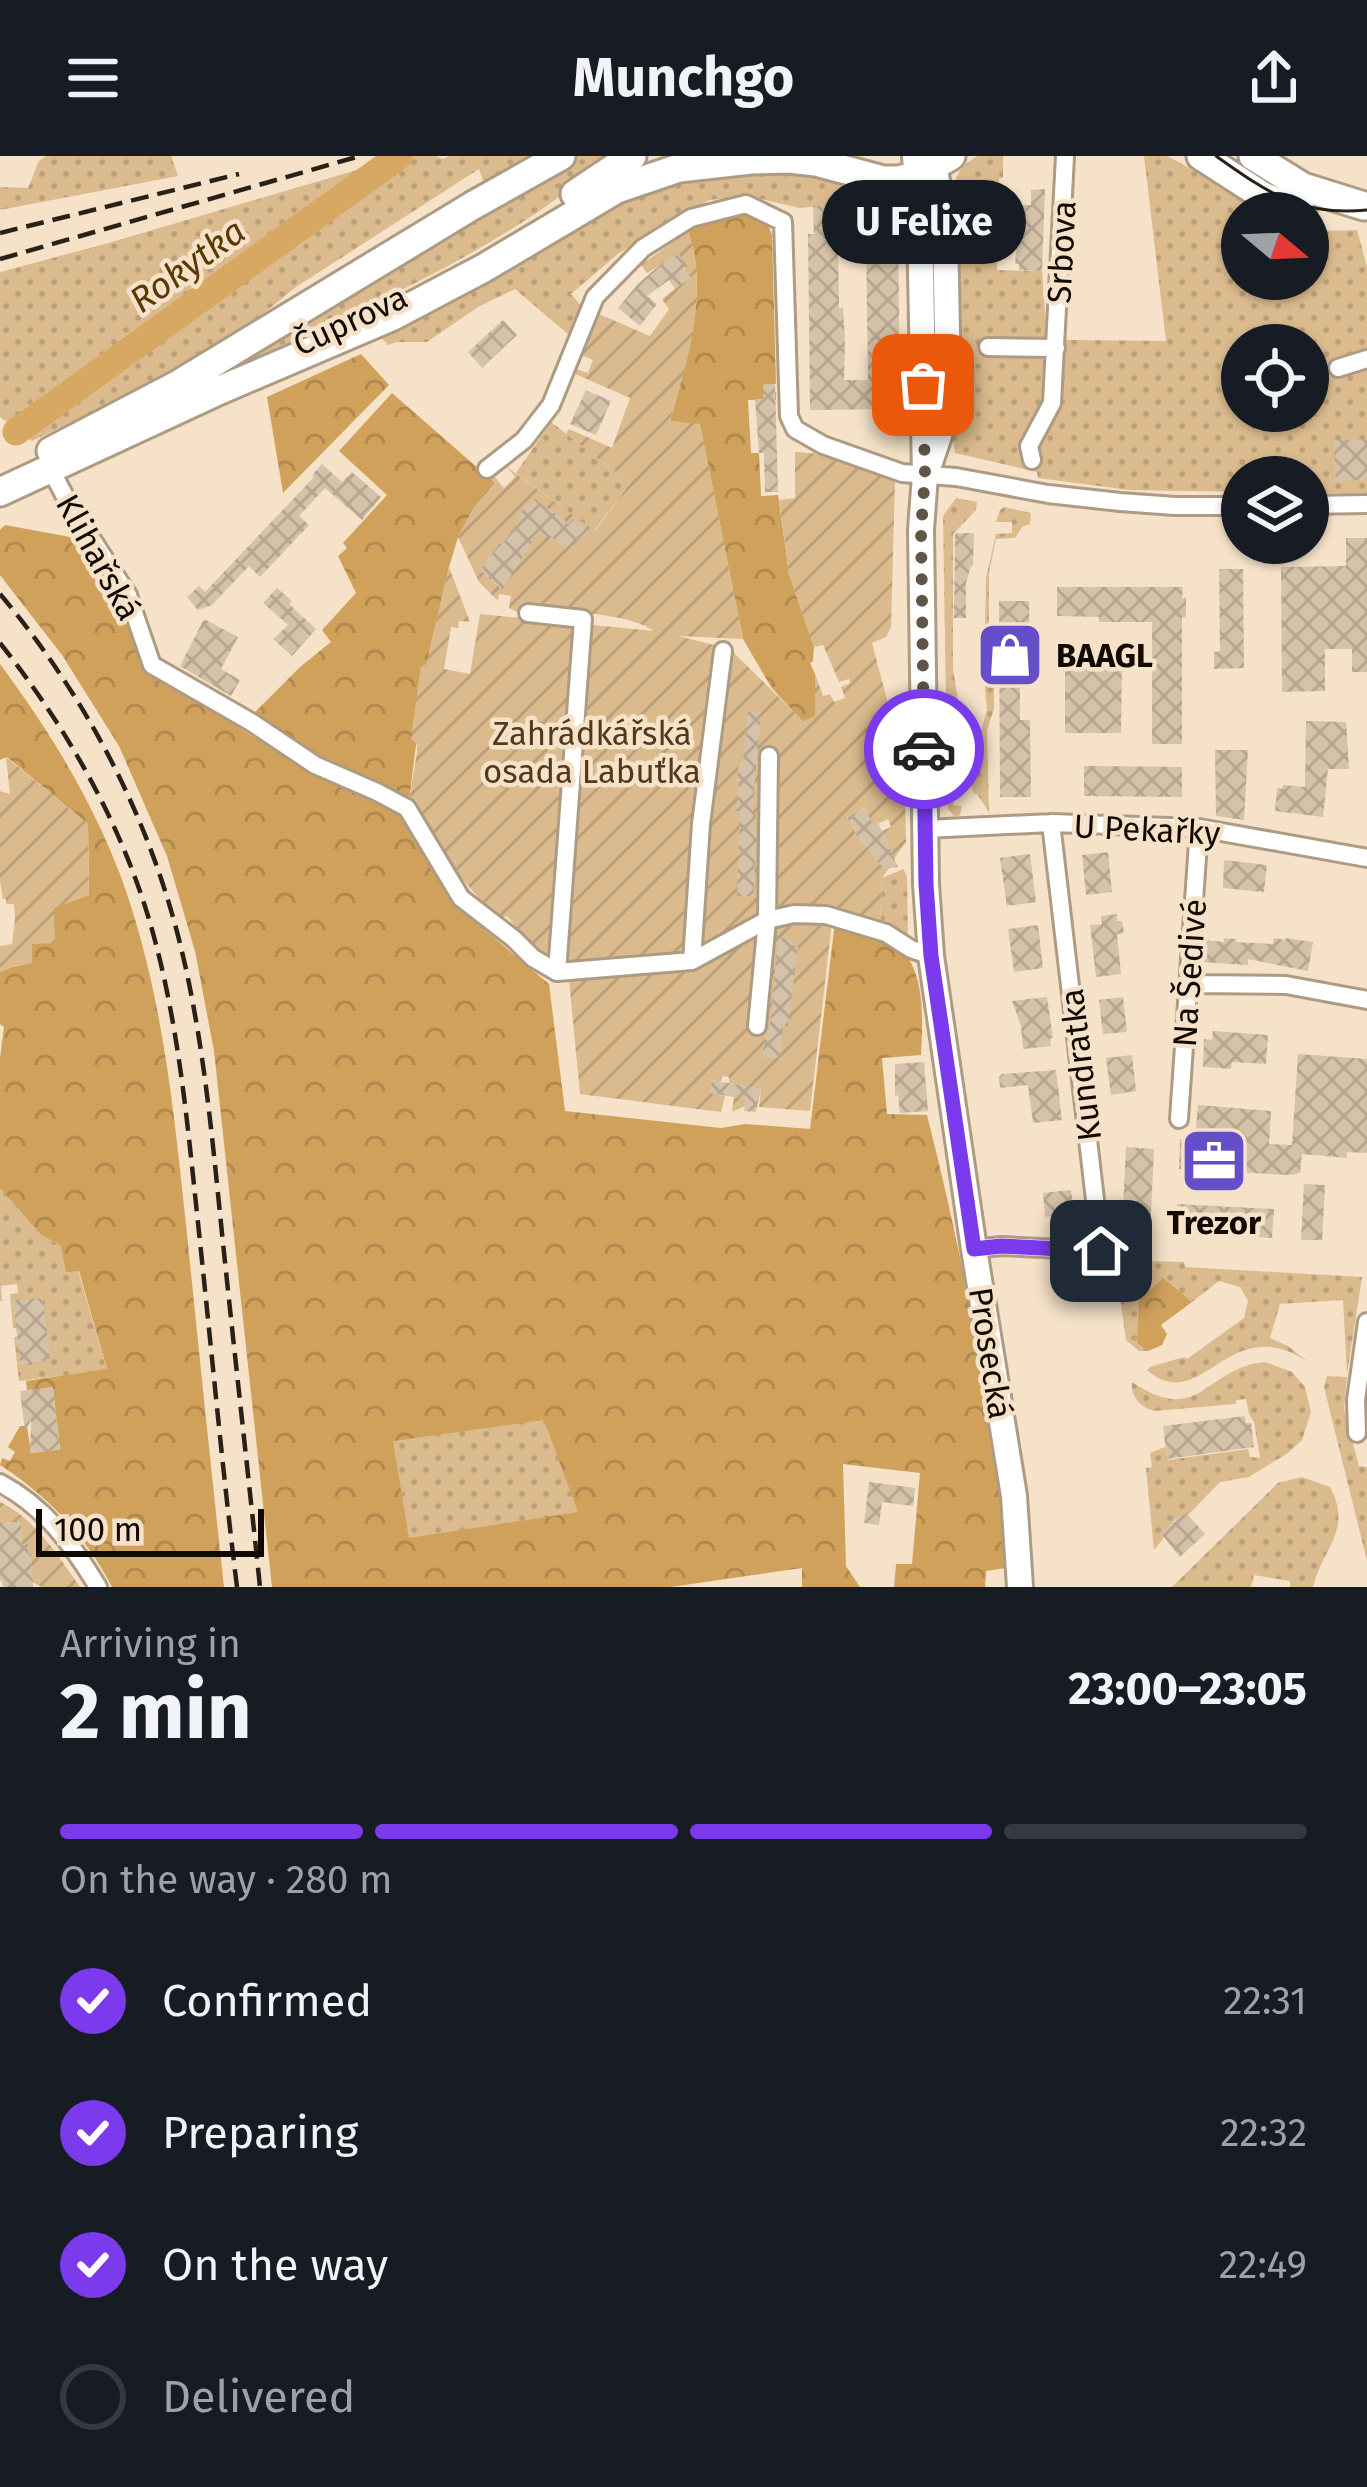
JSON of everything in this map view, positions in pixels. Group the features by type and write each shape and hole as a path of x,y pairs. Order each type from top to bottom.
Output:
{"main road":[{"name":"Čuprova","path":"0,493 562,156"},
{"name":"Čuprova","path":"51,461 399,299 500,243 633,156"},
{"name":"Čuprova","path":"519,248 633,156"},
{"path":"1202,156 1257,192"},
{"path":"1253,156 1303,187 1366,206"},
{"name":"Čuprova","path":"0,472 51,461 393,316 617,189 679,168 789,159 898,180 926,160"},
{"name":"Prosecká","path":"926,160 920,221 925,475 921,530 931,956 1014,1496 1020,1587"},
{"name":"Prosecká","path":"925,475 939,436 948,379 945,232 926,160"},
{"path":"883,180 920,221"},
{"path":"1329,214 1366,206"}],"street":[{"name":"Srbova","path":"1032,460 1029,446 1052,404 1065,156"},
{"path":"487,469 524,440 551,404 596,297 644,248 691,218 746,204 783,222 788,416 795,429 823,446 890,469 1087,499 1221,506"},
{"name":"Srbova","path":"988,347 1056,348"},
{"path":"1338,368 1367,358"},
{"name":"Klihařská","path":"51,461 69,504 128,595 152,665 315,765 407,808 461,898 556,972"},
{"path":"1329,505 1367,504"},
{"path":"528,613 583,620 556,972 692,961 766,920 794,914 826,915 886,933 931,956"},
{"path":"692,961 701,824 723,651"},
{"path":"757,1026 766,920 769,756"},
{"name":"U Pekařky","path":"925,830 1051,823 1199,828 1367,858"},
{"name":"Kundratka","path":"974,1249 1101,1251 1051,823"},
{"name":"Na Šedivé","path":"1178,1119 1199,828"},
{"path":"1190,984 1286,985 1367,1000"},
{"path":"1357,1433 1356,1400 1367,1322"},
{"path":"0,1483 45,1514 98,1587"}],"green space":[{"path":"46,156 171,156 178,176 0,210 0,187 28,188 39,161"},
{"path":"404,156 611,156 566,192 470,254 210,378 492,205 479,169 296,287 238,334 132,393 32,441 0,417 0,272"},
{"path":"978,156 1003,156 997,270 1042,271 1047,337 1166,341 1144,156 1167,156 1234,192 1221,192 1221,300 1329,300 1329,231 1357,230 1367,267 1367,494 1329,493 1329,456 1221,456 1221,492 1129,490 1038,478 1037,472 955,453 952,437 961,366 955,184 960,171"},
{"path":"777,171 874,191 870,204 898,217 869,217 853,232 836,234 840,219 830,217 829,205 800,208 748,196 709,200 619,253 571,294 583,308 569,335 515,289 478,307 427,342 388,345 380,336 620,198 692,176"},
{"path":"738,210 766,220 772,235 776,384 763,385 764,392 776,392 776,400 748,400 751,453 759,453 761,496 778,495 789,574 814,647 810,663 815,674 815,716 803,722 771,687 743,639 700,425 670,422 689,352 696,303 697,279 688,231"},
{"name":"Zahrádkářská osada Labuťka","path":"688,231 697,278 694,327 670,421 700,424 743,639 678,636 730,649 803,721 815,716 815,674 823,696 830,694 834,702 845,698 841,687 849,679 839,682 823,645 814,647 789,574 779,500 795,498 795,452 824,454 895,481 891,627 886,637 872,643 904,764 906,842 894,859 882,831 891,827 888,819 871,827 864,808 847,817 876,859 889,868 882,878 880,927 832,922 810,1111 759,1107 761,1089 748,1087 745,1106 732,1112 734,1097 742,1098 745,1086 729,1083 729,1077 723,1076 721,1081 712,1081 711,1093 725,1096 721,1112 580,1094 569,980 537,955 507,916 497,919 451,866 409,801 417,752 411,739 421,665 426,665 449,567 470,622 459,621 458,628 451,627 444,669 470,674 480,614 654,631 609,616 526,604 520,613 509,608 511,596 499,594 498,601 479,582 458,537 495,483 491,479 494,476 504,488 515,477 507,467 595,531 630,483 566,434 569,429 612,448 630,398 573,373 575,369 588,373 593,360 581,355 599,314 650,336 669,309 662,299 675,289 687,266 678,254 647,273 641,265"},
{"path":"361,354 389,385 283,493 267,397"},
{"path":"392,393 495,483 473,509 449,567 426,666 409,801 332,767 253,714 331,642 322,630 356,593 338,556 347,548 343,543 387,495 339,451"},
{"path":"551,422 630,483 594,531 516,473"},
{"path":"956,498 977,502 976,510 953,534 953,669 958,700 953,805 962,806 955,817 948,809 947,717 952,716 952,699 946,698 943,516"},
{"path":"1004,507 1031,513 1030,524 1015,538 996,539 989,572 994,709 987,730 989,812 970,782 972,742 987,710 986,578 996,534 1012,533 1012,522 996,522"},
{"path":"5,525 81,539 122,606 151,672 311,770 402,811 457,907 549,984 565,1111 721,1128 745,1124 810,1129 835,922 877,932 897,944 915,971 919,987 921,1055 882,1058 887,1114 927,1115 976,1340 1012,1567 986,1571 985,1587 894,1587 896,1564 912,1564 920,1473 843,1464 846,1566 860,1587 802,1587 802,1568 671,1587 272,1587 214,1051 195,951 167,856 119,746 62,655 0,575 0,530","holes":["544,1420 578,1512 409,1538 393,1441"]},
{"path":"0,664 52,740 97,821 121,877 147,964 177,1143 224,1587 112,1587 64,1518 0,1465 2,1458 10,1461 15,1452 8,1447 20,1426 27,1426 31,1453 60,1449 53,1388 27,1390 26,1381 107,1369 79,1271 66,1272 61,1246 41,1235 0,1188 4,1027 0,1024 0,972 31,963 31,944 53,908 89,895 88,824 7,757 0,760"},
{"path":"6,757 88,824 89,895 54,908 55,943 32,944 32,963 0,972 0,946 12,944 15,918 14,904 6,904 0,881 0,791 10,794"},
{"path":"903,869 908,941 880,927 882,878"},
{"path":"0,1188 41,1235 61,1246 78,1270 107,1370 19,1381 14,1337 20,1364 50,1359 13,1301 13,1328 10,1294 18,1293 17,1284 1,1286 0,1301"},
{"path":"1140,1261 1362,1277 1347,1374 1343,1300 1280,1304 1270,1338 1308,1362 1280,1349 1257,1347 1184,1381 1166,1381 1147,1370 1187,1359 1244,1318 1248,1301 1240,1287 1219,1281 1192,1302 1162,1279 1137,1342 1148,1351 1139,1351 1126,1340 1120,1297 1125,1273"},
{"path":"1163,1278 1192,1302 1161,1325 1167,1334 1162,1345 1148,1351 1137,1343 1139,1300"},
{"path":"1265,1362 1292,1372 1305,1387 1311,1412 1302,1440 1249,1477 1220,1482 1188,1515 1175,1520 1154,1550 1146,1468 1152,1467 1150,1453 1165,1447 1168,1460 1248,1449 1250,1457 1260,1458 1246,1399 1236,1404 1154,1411 1137,1400 1132,1382 1155,1395 1188,1397 1245,1366"},
{"path":"1327,1376 1347,1377 1344,1409 1359,1466 1367,1467 1367,1561 1324,1387"},
{"path":"544,1419 579,1512 409,1539 392,1440"},
{"path":"1302,1477 1330,1487 1338,1515 1334,1538 1313,1587 1290,1587 1290,1581 1254,1575 1251,1587 1172,1587 1278,1483"},
{"path":"0,1502 35,1528 80,1587 42,1587 32,1582 31,1554 28,1544 22,1544 21,1522 0,1523"}],"building":[{"path":"1045,189 1042,271 1019,270 1015,264 1020,205 1031,205 1031,190"},
{"path":"830,205 831,234 838,241 844,380 868,380 869,217 898,220 900,409 810,410 808,234 814,234 813,206"},
{"path":"678,254 691,278 675,289 669,280 647,296 657,304 640,326 618,308 638,284"},
{"path":"503,320 517,335 482,368 468,352"},
{"path":"763,384 775,384 778,492 765,492 764,453 759,453 755,399 763,399"},
{"path":"586,390 611,401 596,435 570,424"},
{"path":"1367,439 1367,479 1336,482 1333,440"},
{"path":"322,464 342,482 352,472 381,497 362,520 325,488 299,516 309,525 260,577 249,566 212,605 198,610 187,597 199,586 205,592"},
{"path":"535,499 569,524 573,519 590,532 565,548 538,532 502,590 480,570 502,545 525,506"},
{"path":"955,533 974,533 966,618 954,618"},
{"path":"1346,538 1367,538 1367,672 1352,672 1352,649 1325,649 1325,691 1282,692 1281,567 1346,566"},
{"path":"1219,569 1243,569 1244,668 1214,669 1214,652 1220,651"},
{"path":"1057,587 1183,587 1182,744 1152,744 1152,622 1057,616"},
{"path":"277,588 316,629 292,656 273,639 288,625 263,603"},
{"path":"999,601 1029,601 1030,678 1020,678 1020,720 1030,720 1031,797 1000,797"},
{"path":"204,619 238,637 221,669 240,680 231,696 180,666"},
{"path":"1065,662 1122,662 1121,733 1065,733"},
{"path":"748,712 761,712 752,814 756,814 754,896 737,896 737,781"},
{"path":"1306,721 1346,722 1349,769 1328,769 1323,817 1275,811 1277,788 1305,787"},
{"path":"1215,750 1248,750 1244,820 1216,816"},
{"path":"1084,766 1182,767 1182,797 1084,796"},
{"path":"865,808 873,825 878,823 898,867 884,869 857,836 847,817"},
{"path":"1108,852 1112,892 1086,895 1082,855"},
{"path":"1030,854 1036,902 1007,906 1000,858"},
{"path":"1224,860 1267,865 1264,892 1223,888"},
{"path":"1117,914 1124,933 1117,934 1121,974 1096,977 1090,925 1102,924 1101,916"},
{"path":"1038,925 1043,968 1014,972 1008,929"},
{"path":"778,938 793,940 792,946 798,946 780,1059 762,1057 770,1027"},
{"path":"1224,938 1273,944 1274,938 1313,942 1308,971 1248,959 1248,965 1203,962 1204,940 1224,942"},
{"path":"1047,997 1051,1046 1023,1049 1012,1001"},
{"path":"1123,997 1127,1032 1103,1034 1099,1000"},
{"path":"1213,1031 1268,1035 1266,1064 1232,1062 1231,1069 1203,1067 1204,1039 1212,1040"},
{"path":"1298,1054 1367,1059 1367,1153 1347,1152 1347,1158 1302,1154 1300,1173 1290,1175 1179,1169 1180,1139 1195,1140 1198,1105 1271,1111 1269,1144 1292,1145"},
{"path":"1132,1055 1136,1091 1111,1095 1106,1058"},
{"path":"924,1062 928,1111 900,1113 895,1064"},
{"path":"1056,1070 1062,1120 1033,1123 1028,1085 1000,1088 1002,1074"},
{"path":"712,1080 761,1089 756,1112 744,1111 746,1099 710,1093"},
{"path":"1126,1147 1154,1149 1150,1232 1142,1231 1142,1237 1124,1236 1122,1230"},
{"path":"1304,1184 1325,1185 1322,1240 1301,1240"},
{"path":"1071,1190 1074,1213 1051,1221 1051,1216 1045,1217 1043,1193"},
{"path":"1177,1204 1274,1209 1272,1238 1175,1233"},
{"path":"43,1298 50,1360 20,1364 13,1301"},
{"path":"53,1387 60,1450 30,1453 31,1420 25,1432 20,1391"},
{"path":"1245,1416 1246,1423 1251,1423 1254,1447 1167,1459 1163,1426"},
{"path":"869,1482 915,1488 913,1506 882,1502 879,1525 864,1523"},
{"path":"1187,1514 1205,1534 1180,1557 1163,1536 1176,1521 1173,1518"},
{"path":"21,1522 22,1544 28,1544 31,1554 33,1587 3,1587 0,1523"}],"waterway":[{"name":"Rokytka","path":"16,432 399,156"}],"tram line":[{"path":"1216,156 1286,199 1323,210 1367,210"}],"railway":[{"path":"0,259 360,156"},
{"path":"0,233 239,174"},
{"path":"0,594 61,676 113,764 170,906 208,1099 260,1587"},
{"path":"0,643 46,706 105,807 136,879 158,953 185,1107 237,1587"}],"way so far":[{"path":"923,385 924,749"}],"place":[{"name":"U Felixe","path":"923,385"},
{"name":"BAAGL","path":"1010,655"},
{"name":"Trezor","path":"1214,1161"}],"route":[{"path":"924,749 931,956 974,1249 1101,1251"}]}
